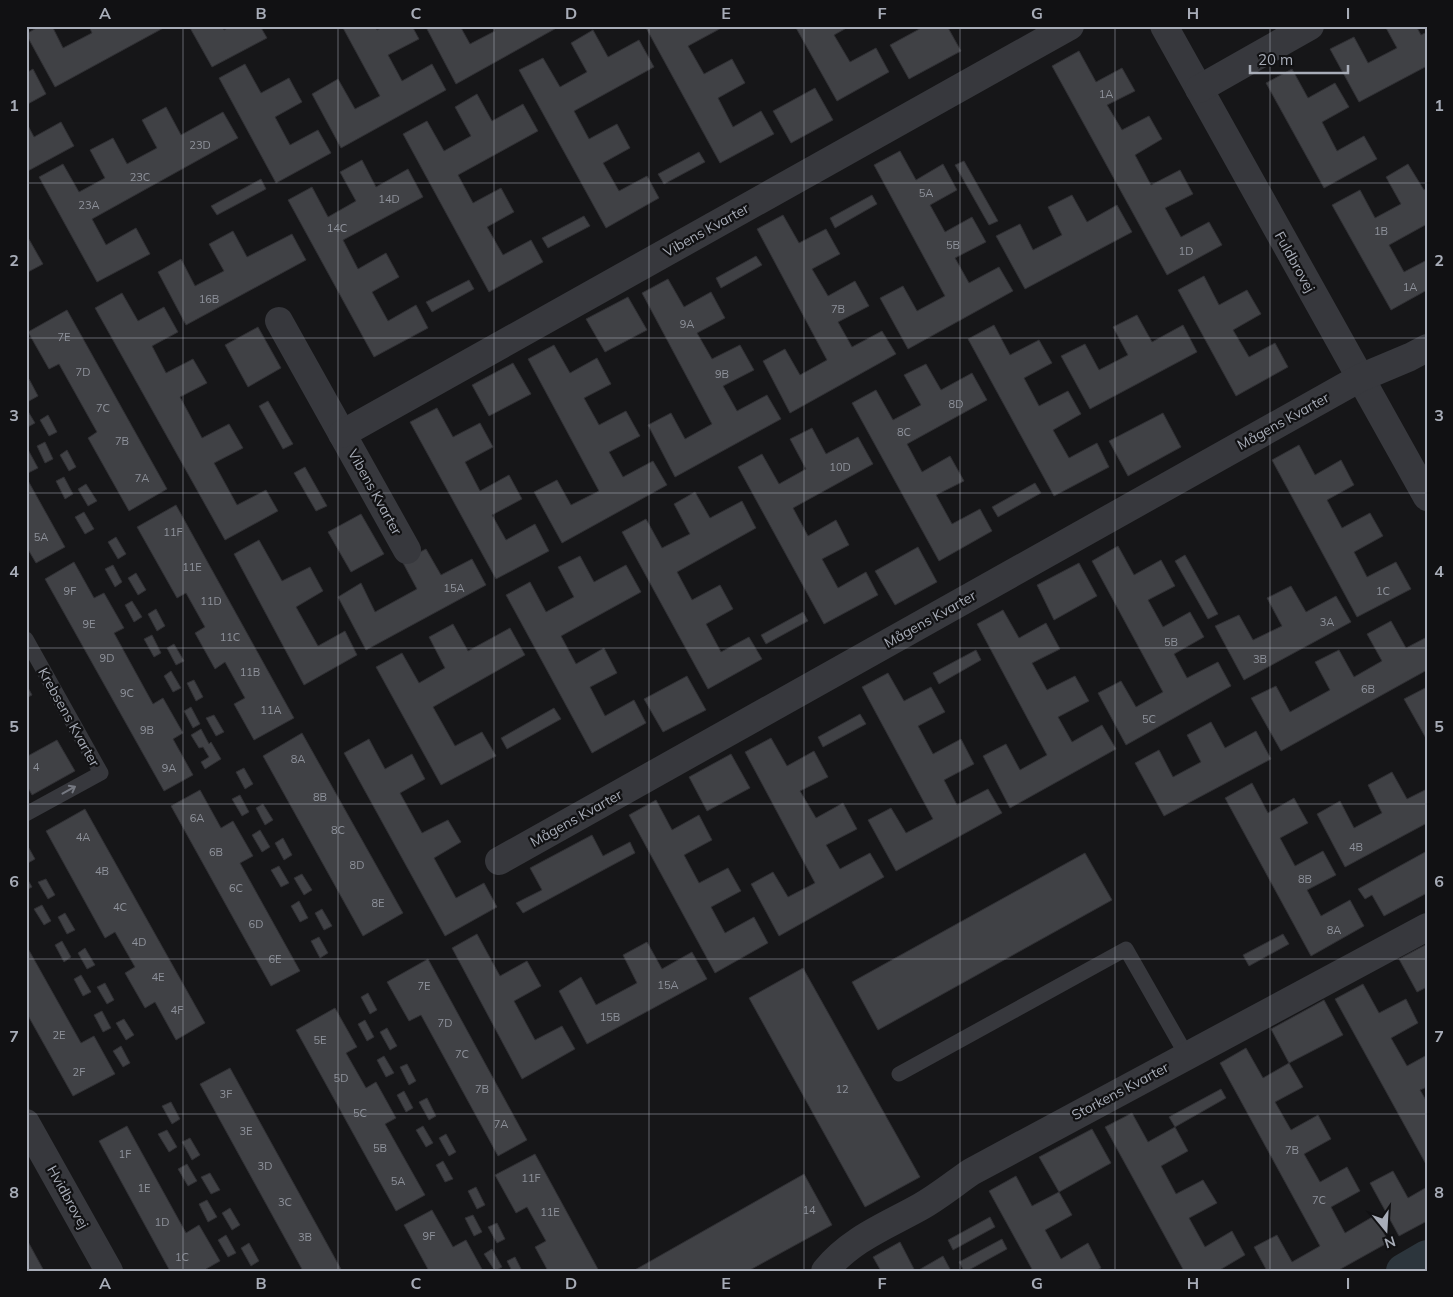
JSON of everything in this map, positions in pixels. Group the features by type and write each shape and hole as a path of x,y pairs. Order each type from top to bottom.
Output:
{"street":[{"name":"Vibens Kvarter","path":"342,434 1070,26"},
{"name":"Fuldbrovej","path":"1164,26 1427,497"},
{"path":"1199,89 1310,26"},
{"name":"Vibens Kvarter","path":"279,321 407,550"},
{"name":"Mågens Kvarter","path":"499,861 1360,378 1427,348"},
{"name":"Storkens Kvarter","path":"825,1271 832,1262 855,1242 923,1206 971,1172 1427,927"},
{"name":"Hvidbrovej","path":"26,1123 109,1271"}],"lane":[{"name":"Krebsens Kvarter","path":"26,639 101,773 26,814"},
{"path":"899,1074 1126,949 1187,1056"}],"building":[{"path":"40,26 52,26 63,48 92,33 89,26 167,26 55,87 26,34"},
{"path":"189,26 222,26 224,30 231,26 260,26 267,38 212,67"},
{"path":"342,26 375,26 377,30 384,26 412,26 419,39 388,55 402,81 432,64 446,90 341,148 312,94 338,79 355,109 380,96"},
{"path":"432,26 460,26 470,44 495,31 492,26 560,26 456,84 427,29"},
{"path":"645,26 725,26 688,46 704,74 732,59 745,83 718,98 733,127 761,111 774,134 720,163"},
{"path":"795,26 850,26 834,35 850,62 876,48 889,72 837,101"},
{"path":"925,26 947,26 961,51 909,79 890,45"},
{"path":"1385,26 1416,26 1421,35 1427,32 1427,66 1359,102 1330,49 1354,37 1368,63 1397,48"},
{"path":"593,30 608,57 639,40 654,67 574,111 589,139 617,124 630,148 603,163 619,191 647,176 659,198 606,228 519,70 543,58 560,87 587,72 571,43"},
{"path":"1079,51 1096,82 1122,68 1135,91 1107,105 1122,130 1149,116 1162,139 1135,155 1151,185 1180,170 1193,194 1165,208 1181,237 1209,222 1222,245 1167,275 1052,66"},
{"path":"245,64 261,93 289,78 302,102 275,117 290,145 318,130 331,153 276,183 219,78"},
{"path":"33,69 46,94 26,105 26,73"},
{"path":"1292,69 1308,98 1335,83 1349,107 1322,122 1337,151 1364,136 1377,159 1324,188 1266,83"},
{"path":"815,88 833,120 791,143 773,111"},
{"path":"477,94 492,121 523,104 538,131 458,175 473,203 501,188 514,212 487,227 503,255 531,240 543,262 489,292 403,134 427,121 444,151 471,136 455,107"},
{"path":"166,107 181,135 223,112 238,138 92,219 106,245 136,228 150,254 97,282 39,177 63,164 79,192 105,178 90,150 113,138 127,164 157,148 142,120"},
{"path":"26,122 34,137 61,122 74,146 26,172"},
{"path":"900,151 916,180 943,164 957,190 930,205 945,232 972,217 986,242 955,258 969,283 999,267 1013,291 908,349 880,298 903,286 917,311 945,296 874,165"},
{"path":"699,152 705,162 664,184 658,174"},
{"path":"362,160 376,187 408,169 423,197 343,240 358,269 386,253 399,277 372,292 388,321 416,305 428,328 374,357 288,200 312,187 328,217 356,201 340,172"},
{"path":"964,161 998,221 989,225 955,165"},
{"path":"1408,164 1424,190 1427,188 1427,224 1389,245 1404,272 1427,260 1427,290 1391,310 1332,205 1360,190 1375,218 1401,204 1386,177"},
{"path":"261,179 266,189 217,215 211,206"},
{"path":"872,195 877,204 835,228 830,218"},
{"path":"1072,195 1087,222 1117,205 1132,232 1025,289 996,236 1020,224 1033,250 1062,235 1048,207"},
{"path":"783,215 799,243 826,229 840,254 812,269 828,296 855,281 869,306 838,322 852,347 882,331 896,354 790,413 763,361 785,349 800,375 827,360 757,229"},
{"path":"584,216 590,226 548,248 542,238"},
{"path":"233,231 247,257 292,234 306,260 186,325 158,272 181,259 195,286 224,271 209,244"},
{"path":"26,234 43,264 26,273"},
{"path":"756,256 762,265 721,288 716,278"},
{"path":"1204,276 1219,305 1247,290 1261,314 1233,330 1249,357 1275,343 1288,367 1236,396 1178,290"},
{"path":"668,279 684,307 711,292 725,318 697,333 712,359 740,345 754,370 723,386 737,411 767,395 781,419 675,477 648,425 671,413 685,439 712,424 642,293"},
{"path":"469,280 474,289 432,312 426,302"},
{"path":"122,293 138,321 164,307 178,332 152,346 166,373 193,359 207,383 180,397 202,438 229,424 243,448 214,463 237,505 266,490 278,511 225,540 95,308"},
{"path":"628,297 647,330 605,352 586,319"},
{"path":"67,310 167,489 129,511 88,438 97,432 59,364 49,369 28,332"},
{"path":"1137,315 1152,342 1183,325 1197,352 1090,409 1061,356 1085,344 1099,370 1128,355 1113,327"},
{"path":"994,325 1010,355 1039,340 1052,363 1024,378 1039,406 1068,391 1081,414 1053,430 1069,458 1097,443 1109,467 1054,496 968,339"},
{"path":"258,327 281,368 248,387 225,345"},
{"path":"554,345 570,373 597,358 611,384 584,398 599,425 626,411 640,436 609,452 623,477 653,461 667,485 562,543 534,492 557,480 571,505 599,491 528,359"},
{"path":"513,363 531,394 489,416 472,385"},
{"path":"926,364 941,390 972,373 987,400 907,444 922,472 950,456 964,481 936,495 952,524 980,509 992,531 939,561 852,403 876,390 893,420 921,405 904,375"},
{"path":"29,379 38,396 29,401 26,395 26,380"},
{"path":"268,401 293,444 283,449 259,406"},
{"path":"26,408 35,423 26,428"},
{"path":"437,408 453,437 480,423 493,447 465,462 480,491 509,475 522,499 492,515 506,540 535,524 549,551 496,579 410,422"},
{"path":"1163,413 1181,447 1128,476 1109,441"},
{"path":"48,415 57,432 49,436 40,420"},
{"path":"812,428 826,454 858,437 873,464 793,508 808,536 836,520 849,545 822,559 838,588 866,572 878,595 824,624 738,467 762,454 779,484 806,469 790,439"},
{"path":"45,442 53,459 45,463 37,446"},
{"path":"1299,445 1315,475 1341,460 1354,485 1327,500 1342,528 1370,513 1383,536 1354,552 1367,577 1396,562 1411,589 1357,617 1272,460"},
{"path":"26,446 38,468 26,474"},
{"path":"67,450 76,467 69,471 60,455"},
{"path":"305,467 327,506 316,511 294,473"},
{"path":"26,477 65,547 36,563 26,546"},
{"path":"64,477 73,494 65,499 56,481"},
{"path":"1035,483 1041,493 998,517 992,507"},
{"path":"86,484 97,501 88,506 78,489"},
{"path":"695,492 710,518 742,501 756,528 677,572 692,600 720,585 733,609 706,624 721,652 749,637 762,659 708,689 622,532 646,519 662,548 690,534 674,504"},
{"path":"176,505 294,718 254,740 234,704 245,698 225,662 215,669 195,633 205,627 186,593 177,598 137,527"},
{"path":"84,512 94,529 85,534 75,517"},
{"path":"361,514 384,554 351,572 328,532"},
{"path":"116,537 126,554 118,559 108,542"},
{"path":"259,540 282,581 310,567 323,591 296,607 318,646 345,631 357,655 304,685 234,554"},
{"path":"1118,546 1134,575 1161,560 1175,586 1148,600 1163,627 1190,612 1204,637 1174,654 1187,678 1218,662 1231,686 1126,745 1098,693 1121,681 1136,707 1163,692 1092,561"},
{"path":"918,547 937,582 895,605 875,571"},
{"path":"426,549 441,575 472,559 486,585 366,650 338,597 361,583 375,612 417,589 402,561"},
{"path":"1185,555 1218,614 1208,619 1175,561"},
{"path":"580,556 594,582 626,565 641,592 561,636 576,664 604,648 617,673 590,687 605,716 634,700 646,723 592,753 506,595 530,582 546,612 574,597 558,567"},
{"path":"74,562 94,598 104,593 124,628 114,633 153,704 163,698 183,733 173,739 193,775 164,791 45,579"},
{"path":"1079,563 1097,596 1054,620 1037,585"},
{"path":"113,565 122,582 115,587 105,569"},
{"path":"136,573 146,590 138,595 128,578"},
{"path":"1291,586 1306,612 1336,596 1351,622 1244,680 1215,626 1239,615 1253,640 1282,626 1267,598"},
{"path":"132,601 142,617 134,622 125,605"},
{"path":"156,609 165,626 157,631 148,614"},
{"path":"1003,610 1019,638 1046,623 1060,649 1032,663 1047,690 1075,676 1089,701 1058,717 1072,742 1102,725 1116,749 1010,808 983,756 1006,744 1020,770 1047,755 977,624"},
{"path":"803,612 808,621 766,644 761,635"},
{"path":"1391,621 1406,648 1427,637 1427,670 1281,751 1251,698 1276,686 1290,712 1330,690 1315,662 1339,650 1354,677 1382,661 1367,634"},
{"path":"453,624 468,651 510,628 525,655 433,707 455,746 482,732 496,756 441,785 376,667 402,653 419,683 445,668 429,637"},
{"path":"152,635 161,653 154,657 144,639"},
{"path":"174,644 184,661 176,665 167,648"},
{"path":"976,650 981,660 939,684 933,673"},
{"path":"171,671 181,688 173,692 164,676"},
{"path":"888,673 904,701 931,687 945,712 918,726 933,754 961,739 974,764 944,780 957,805 988,789 1002,813 896,871 868,820 891,808 906,833 933,819 862,687"},
{"path":"687,676 706,710 663,732 644,699"},
{"path":"194,680 203,697 196,701 187,683"},
{"path":"26,684 32,695 26,698"},
{"path":"1427,687 1427,740 1404,699"},
{"path":"191,707 200,724 193,728 184,711"},
{"path":"554,708 561,719 507,749 501,738"},
{"path":"860,714 866,724 823,747 818,737"},
{"path":"214,715 224,732 216,736 206,718"},
{"path":"1211,722 1225,748 1256,731 1271,759 1164,816 1135,763 1159,750 1173,777 1201,762 1187,735"},
{"path":"201,729 209,744 211,742 221,759 205,769 201,762 209,757 203,747 199,748 191,735"},
{"path":"302,733 403,913 363,936 263,756"},
{"path":"771,738 787,766 814,751 828,777 800,791 816,818 843,803 857,829 826,845 840,869 870,853 884,877 779,936 751,884 773,872 788,897 815,883 745,752"},
{"path":"369,739 385,769 412,754 425,779 400,793 422,833 448,820 461,842 434,858 456,898 484,883 497,907 445,936 344,753"},
{"path":"57,740 75,771 32,795 26,784 26,757"},
{"path":"731,754 750,788 707,811 689,777"},
{"path":"244,768 253,784 245,789 236,772"},
{"path":"1392,772 1407,799 1427,789 1427,823 1345,867 1317,814 1340,801 1354,828 1382,813 1368,785"},
{"path":"1252,783 1268,813 1294,798 1308,823 1280,838 1295,866 1323,851 1336,875 1307,890 1321,916 1350,900 1364,926 1311,956 1225,798"},
{"path":"200,790 221,828 233,821 253,856 240,863 300,971 271,986 171,806"},
{"path":"240,795 249,812 242,816 232,799"},
{"path":"656,800 672,830 699,815 712,840 684,855 699,883 728,868 741,891 711,907 725,933 754,917 768,943 715,973 629,815"},
{"path":"263,804 273,820 265,825 256,808"},
{"path":"85,809 205,1023 176,1040 155,1002 145,1008 125,973 135,967 115,932 105,938 46,831"},
{"path":"260,830 270,847 262,852 252,835"},
{"path":"592,835 603,856 630,842 635,853 523,913 516,903 542,890 530,868"},
{"path":"283,838 292,855 284,860 275,843"},
{"path":"26,843 35,859 28,863 26,860"},
{"path":"1427,851 1427,893 1384,916 1372,895 1365,899 1358,889"},
{"path":"1085,853 1112,900 878,1030 852,982"},
{"path":"279,866 289,883 281,887 271,870"},
{"path":"302,874 312,890 304,895 294,878"},
{"path":"26,877 32,887 26,890"},
{"path":"46,879 55,895 48,899 38,882"},
{"path":"299,901 308,918 300,922 291,906"},
{"path":"42,905 51,921 44,925 34,909"},
{"path":"322,909 332,926 324,930 315,913"},
{"path":"65,913 75,930 67,934 58,917"},
{"path":"477,934 500,976 527,961 541,986 514,1001 535,1040 562,1026 575,1049 522,1079 452,948"},
{"path":"1283,934 1289,944 1249,966 1243,955"},
{"path":"319,937 328,953 320,958 311,941"},
{"path":"62,941 71,957 64,962 55,945"},
{"path":"647,942 662,969 692,952 707,979 587,1044 559,991 581,977 596,1005 637,983 623,955"},
{"path":"1427,944 1427,987 1417,992 1399,959"},
{"path":"26,945 81,1043 94,1036 115,1074 73,1096 26,1012"},
{"path":"85,948 95,965 87,969 78,953"},
{"path":"428,959 527,1140 498,1156 421,1015 409,1021 387,982"},
{"path":"803,968 920,1177 865,1207 749,998"},
{"path":"81,975 91,992 83,996 74,979"},
{"path":"105,983 114,1000 107,1004 97,987"},
{"path":"1363,984 1379,1013 1406,999 1418,1023 1391,1038 1407,1066 1427,1055 1427,1087 1420,1090 1427,1102 1427,1166 1335,999"},
{"path":"368,993 377,1010 370,1014 361,997"},
{"path":"1324,1000 1343,1035 1289,1063 1271,1029"},
{"path":"335,1008 357,1047 346,1053 366,1088 376,1082 396,1118 385,1124 425,1195 396,1211 296,1030"},
{"path":"102,1011 111,1028 103,1032 94,1015"},
{"path":"124,1019 134,1035 126,1040 116,1023"},
{"path":"365,1020 374,1037 367,1041 358,1024"},
{"path":"387,1028 397,1046 390,1050 380,1032"},
{"path":"121,1046 130,1063 123,1067 113,1051"},
{"path":"1246,1048 1263,1078 1289,1063 1303,1087 1275,1102 1291,1130 1318,1115 1331,1139 1304,1154 1320,1182 1347,1167 1360,1191 1331,1207 1345,1233 1374,1216 1389,1242 1337,1271 1267,1271 1254,1247 1277,1235 1292,1262 1320,1246 1220,1063"},
{"path":"384,1056 394,1073 386,1077 377,1060"},
{"path":"407,1064 416,1081 409,1085 400,1067"},
{"path":"230,1068 342,1271 303,1271 200,1084"},
{"path":"1221,1089 1226,1098 1175,1127 1169,1117"},
{"path":"404,1091 413,1108 406,1112 397,1095"},
{"path":"427,1098 436,1116 429,1120 419,1102"},
{"path":"171,1102 180,1119 172,1124 162,1106"},
{"path":"1132,1113 1148,1142 1175,1127 1188,1151 1161,1166 1176,1194 1203,1180 1217,1203 1189,1218 1205,1247 1232,1231 1245,1255 1218,1271 1184,1271 1105,1127"},
{"path":"127,1126 186,1233 199,1225 220,1261 206,1269 207,1271 170,1271 99,1141"},
{"path":"423,1126 433,1143 426,1147 416,1130"},
{"path":"1092,1129 1111,1163 1059,1192 1039,1157"},
{"path":"167,1130 177,1147 169,1152 158,1134"},
{"path":"446,1134 456,1152 449,1156 439,1138"},
{"path":"190,1138 200,1155 192,1160 182,1142"},
{"path":"535,1154 599,1271 548,1271 535,1247 546,1241 527,1207 516,1213 495,1175"},
{"path":"443,1161 453,1179 445,1182 436,1165"},
{"path":"187,1164 197,1181 188,1186 178,1169"},
{"path":"1393,1171 1408,1198 1427,1187 1427,1221 1399,1236 1370,1183"},
{"path":"210,1173 220,1190 211,1194 201,1177"},
{"path":"804,1174 832,1225 748,1271 633,1271"},
{"path":"1016,1176 1032,1206 1059,1192 1072,1215 1045,1230 1061,1259 1088,1243 1101,1268 1095,1271 1033,1271 989,1191"},
{"path":"476,1187 485,1205 477,1209 468,1191"},
{"path":"207,1200 217,1217 208,1222 199,1204"},
{"path":"230,1208 240,1225 232,1230 222,1213"},
{"path":"432,1210 453,1247 466,1240 483,1271 429,1271 404,1225"},
{"path":"473,1215 482,1232 474,1236 465,1218"},
{"path":"990,1217 995,1227 953,1250 948,1240"},
{"path":"497,1223 505,1239 497,1243 488,1227"},
{"path":"226,1235 236,1253 228,1257 218,1240"},
{"path":"26,1238 44,1271 26,1271"},
{"path":"1002,1239 1007,1249 964,1271 959,1262"},
{"path":"900,1242 915,1271 881,1271 873,1257"},
{"path":"249,1243 259,1261 251,1266 241,1248"},
{"path":"492,1249 502,1267 495,1271 484,1254"},
{"path":"943,1256 951,1271 917,1271"},
{"path":"515,1257 522,1271 512,1271 507,1261"}],"waterway":[{"path":"1403,1271 1427,1257"}]}
